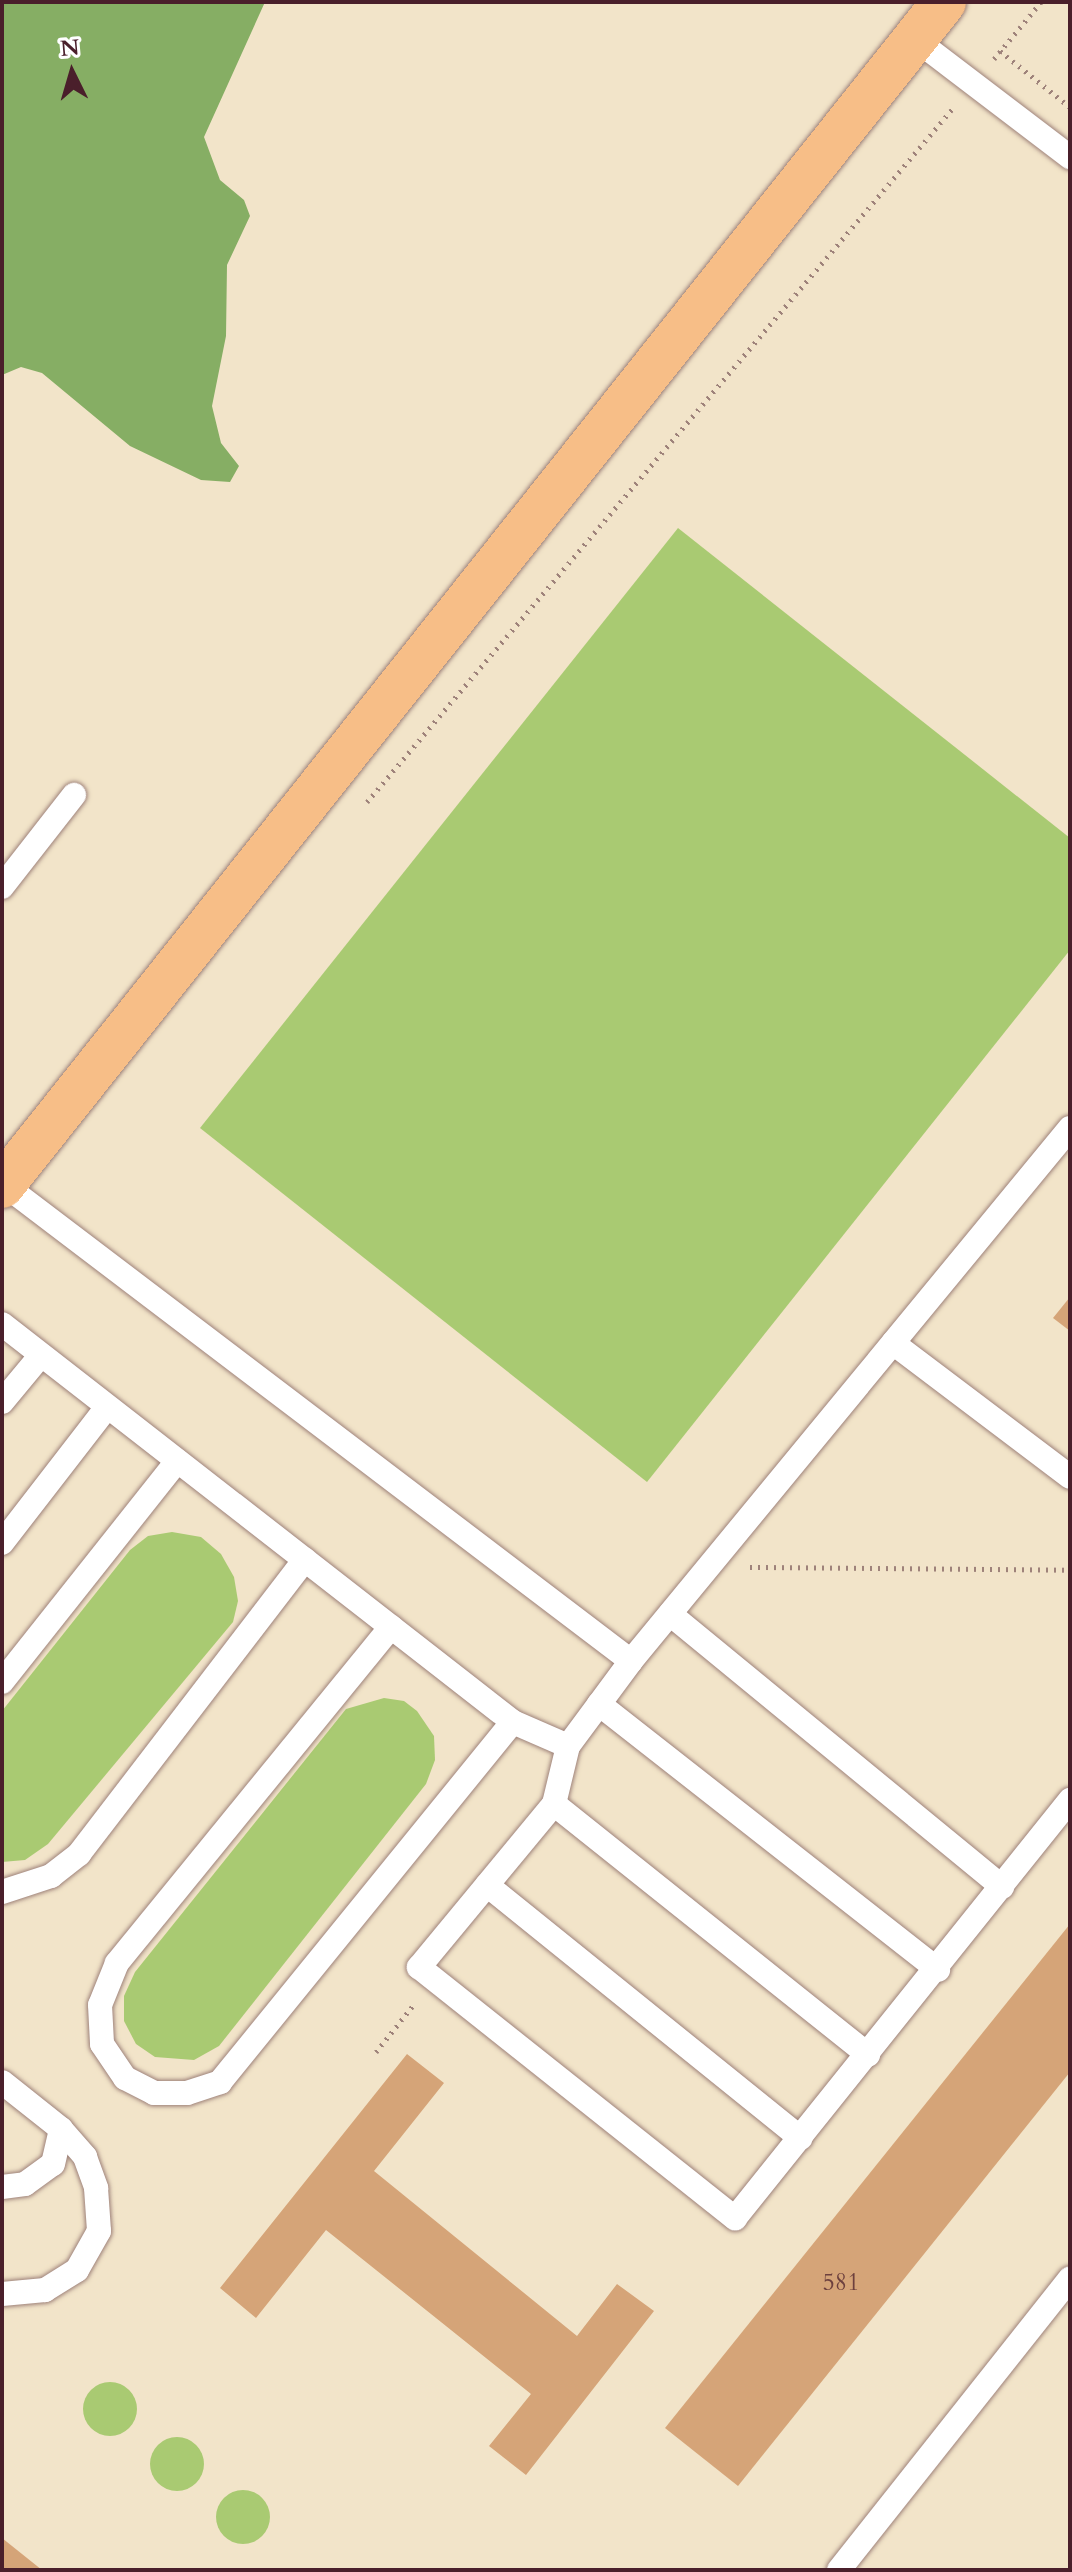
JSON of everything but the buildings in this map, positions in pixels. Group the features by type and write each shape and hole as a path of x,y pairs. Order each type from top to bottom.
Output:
{"main road":[{"path":"2,1184 944,2"}],"lane":[{"path":"915,39 1070,157"},
{"path":"2,887 74,795"},
{"path":"1070,1128 631,1661 568,1746 554,1804 419,1967 735,2218 938,1970 1070,1800"},
{"path":"2,1184 631,1661"},
{"path":"2,1324 513,1722 568,1746"},
{"path":"893,1343 1070,1477"},
{"path":"2,1402 41,1355"},
{"path":"2,1543 107,1407"},
{"path":"2,1682 177,1461"},
{"path":"2,1892 51,1876 79,1854 305,1560"},
{"path":"670,1614 1002,1887"},
{"path":"391,1627 117,1963 100,2005 102,2044 125,2078 154,2093 187,2093 220,2082 513,1722"},
{"path":"599,1704 938,1970"},
{"path":"554,1804 868,2055"},
{"path":"487,1885 801,2138"},
{"path":"2,2082 61,2129 85,2157 96,2188 99,2231 77,2270 45,2290 2,2294"},
{"path":"2,2187 25,2184 53,2164 61,2129"},
{"path":"839,2570 1070,2279"}],"path":[{"path":"358,813 1041,2"},
{"path":"1000,51 1070,107"},
{"path":"709,1567 1070,1570"},
{"path":"376,2052 435,1979"}],"green space":[{"path":"2,2 265,2 204,137 220,180 244,200 250,216 227,265 226,336 212,406 221,443 239,466 230,482 201,480 130,446 42,373 21,367 2,375"},
{"path":"678,528 1070,838 1070,950 647,1482 200,1128"},
{"path":"172,1532 201,1537 221,1554 234,1577 238,1601 233,1622 48,1844 25,1860 2,1862 2,1711 130,1550 148,1536"},
{"path":"384,1698 404,1701 417,1711 434,1736 435,1760 426,1784 219,2046 194,2060 155,2057 136,2044 124,2021 124,1996 135,1972 346,1709"},
{"path":"110,2382 129,2390 137,2409 129,2428 110,2436 91,2428 83,2409 91,2390"},
{"path":"177,2437 196,2445 204,2464 196,2483 177,2491 158,2483 150,2464 158,2445"},
{"path":"243,2490 262,2498 270,2517 262,2536 243,2544 224,2536 216,2517 224,2498"}]}
